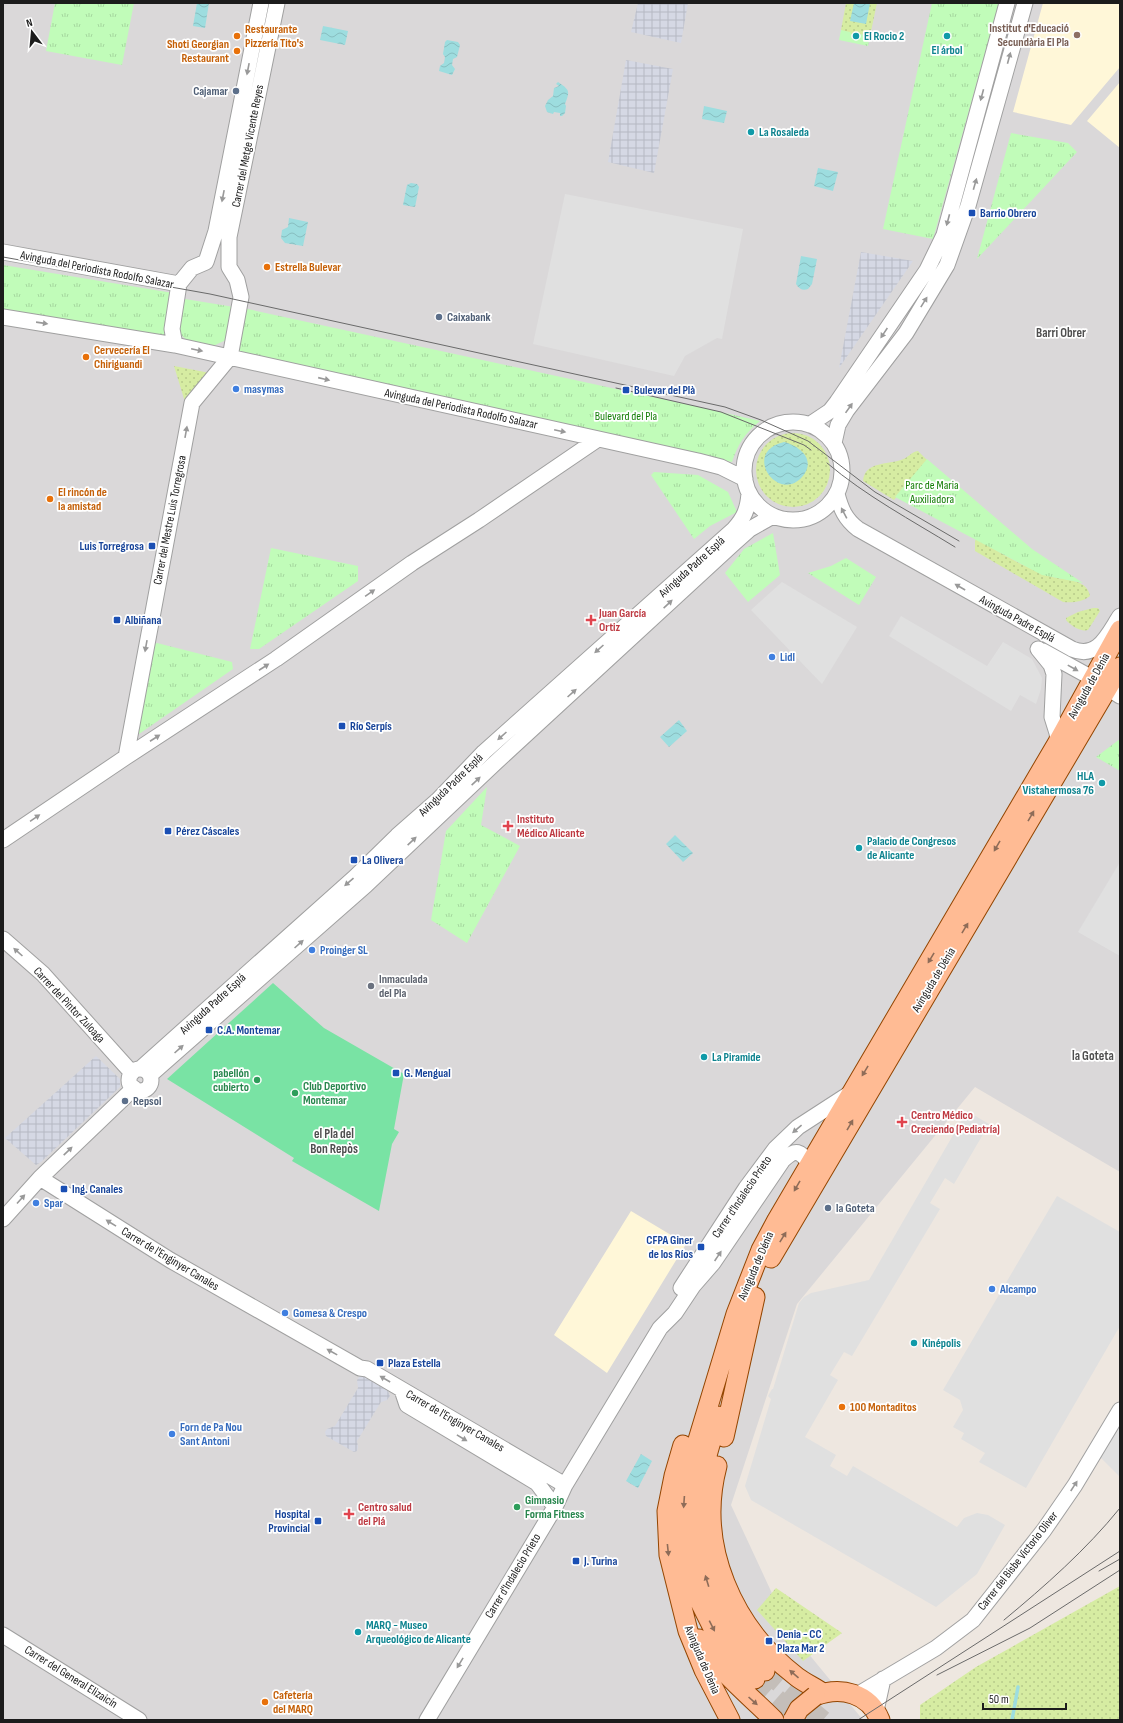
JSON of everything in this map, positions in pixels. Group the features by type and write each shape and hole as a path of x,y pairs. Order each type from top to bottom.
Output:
{"main road":[{"name":"Avinguda de Dénia","path":"730,1720 704,1670 688,1631 669,1555 667,1511 674,1476 695,1410 736,1314 761,1250 1058,742 1107,688 1120,630"},
{"name":"Avinguda de Dénia","path":"736,1314 691,1463 684,1497 683,1527 690,1573 696,1594 719,1637 730,1652 760,1675 726,1624 712,1598 706,1578 697,1532 699,1490 705,1462 732,1364 755,1297 771,1256 816,1183 1052,780 1120,667"},
{"name":"Avinguda de Dénia","path":"755,1297 731,1412 714,1476 710,1520 712,1537 715,1555 726,1586 736,1608 752,1632 797,1676 819,1694"},
{"name":"Avinguda de Dénia","path":"679,1598 701,1641 715,1661 733,1682 774,1720"},
{"path":"793,1720 799,1709 819,1694 840,1691 856,1695 867,1702 878,1716"}],"street":[{"name":"Carrer del Metge Vicente Reyes","path":"206,262 216,231 261,3"},
{"name":"Carrer del Metge Vicente Reyes","path":"229,267 229,237 277,3"},
{"path":"809,425 830,411 927,270 944,235 1007,3"},
{"path":"834,443 838,425 847,410 906,333 947,265 968,206 1025,3"},
{"name":"Avinguda del Periodista Rodolfo Salazar","path":"3,252 179,284 172,329 175,345"},
{"path":"179,284 192,268 206,262 229,267"},
{"name":"Carrer del Mestre Luis Torregrosa","path":"126,757 192,403 230,357 241,297 237,280 229,267"},
{"name":"Avinguda del Periodista Rodolfo Salazar","path":"3,317 175,345 698,460 721,467 747,486"},
{"path":"798,423 809,425 823,432 834,443 838,451 842,468 841,482 837,494 829,505 819,513 807,519 789,520 773,516 755,503 747,486 746,457 751,447 766,430 783,424 798,423"},
{"path":"3,840 126,757 276,659 412,563 479,520 598,439"},
{"name":"Avinguda Padre Esplá","path":"141,1072 438,800 484,752 734,529 744,518 749,506 747,486"},
{"name":"Avinguda Padre Esplá","path":"837,494 841,509 849,522 858,529 1072,650 1080,653 1102,644 1120,616"},
{"name":"Avinguda Padre Esplá","path":"141,1072 366,885 494,764 732,545 750,529 773,516"},
{"name":"Avinguda Padre Esplá","path":"1038,649 1107,688"},
{"name":"Avinguda de Dénia","path":"1038,649 1051,665 1054,674 1052,718 1057,733 1058,742"},
{"name":"Carrer del Pintor Zuloaga","path":"3,939 42,974 141,1072"},
{"path":"3,1220 40,1178 134,1088 130,1079 141,1072"},
{"name":"Carrer d'Indalecio Prieto","path":"427,1720 555,1507 565,1485 660,1328 668,1308 746,1188 774,1149 798,1127 853,1092"},
{"name":"Carrer d'Indalecio Prieto","path":"660,1328 675,1312 693,1286 713,1263 790,1152 797,1152 803,1155 810,1164"},
{"name":"Carrer de l'Enginyer Canales","path":"40,1178 183,1268 360,1368 367,1369 565,1485"},
{"name":"Carrer de l'Enginyer Canales","path":"402,1390 407,1405 537,1483 553,1487 565,1485"},
{"name":"Carrer del Bisbe Victorio Oliver","path":"856,1695 936,1648 973,1620 1036,1541 1075,1485 1120,1410"},
{"name":"Carrer de l'Enginyer Canales","path":"537,1483 555,1507"},
{"name":"Carrer del General Elizaicín","path":"3,1635 139,1720"},
{"path":"878,1716 883,1679"}],"shaded area":[{"path":"3,3 1120,3 1120,1172 975,1087 797,1304 731,1505 789,1630 863,1720 3,1720"},
{"path":"638,3 688,3 681,43 631,32"},
{"name":"Institut d'Educació Secundària El Pla","path":"1043,3 1120,3 1120,67 1071,125 1013,112"},
{"path":"626,60 673,69 654,173 608,162"},
{"path":"1120,82 1120,148 1087,121"},
{"path":"565,194 743,229 722,339 717,338 685,356 674,376 533,344"},
{"path":"861,252 913,261 839,368"},
{"path":"782,582 857,627 822,684 751,610"},
{"path":"901,616 987,666 1003,642 1032,659 1042,678 1041,689 1036,704 1020,695 1011,711 889,636"},
{"path":"1120,862 1120,956 1078,932"},
{"path":"96,1056 120,1079 120,1087 41,1162 36,1165 5,1138"},
{"path":"967,1111 989,1124 954,1184 945,1178 930,1203 940,1209 852,1356 844,1352 830,1375 838,1380 805,1437 836,1455 830,1466 847,1476 853,1466 957,1527 964,1518 977,1513 988,1515 1005,1525 977,1574 936,1607 751,1500 745,1486 771,1399 768,1396 773,1389 799,1303 804,1297 811,1293 869,1280"},
{"path":"1057,1196 1120,1232 1120,1326 1026,1488 979,1462 985,1453 961,1439 964,1433 953,1427 963,1410 960,1400 943,1390"},
{"path":"631,1211 686,1244 607,1373 554,1335"},
{"path":"360,1376 363,1376 388,1391 390,1396 387,1400 381,1402 357,1441 357,1451 354,1452 326,1436 325,1432 327,1429 335,1426 358,1388 357,1380"},
{"path":"1120,1419 1120,1475 1119,1476 1099,1456"}],"green space":[{"path":"55,3 134,3 122,65 46,51"},
{"path":"846,3 877,3 870,36 859,34 853,36 841,30"},
{"path":"932,3 999,3 933,239 883,229"},
{"path":"841,30 850,32 853,36 859,34 870,36 868,46 839,40"},
{"path":"1011,133 1068,143 1077,152 977,259"},
{"path":"3,265 173,293 163,339 3,311"},
{"path":"185,299 234,307 226,340 211,347 189,342 180,334 179,321"},
{"name":"Bulevard del Pla","path":"243,308 760,421 743,439 732,462 236,355"},
{"path":"174,366 210,373 185,402"},
{"path":"793,433 814,439 824,449 830,470 824,491 814,501 793,507 772,501 762,491 756,470 762,449 772,439"},
{"path":"918,451 941,474 921,469 894,500 863,481 868,470 872,467 901,460"},
{"name":"Parc de Maria Auxiliadora","path":"927,459 1032,549 1083,583 1042,575 895,497"},
{"path":"654,472 698,475 728,492 737,512 710,526 694,539 651,475"},
{"path":"773,533 780,575 748,602 725,573 744,549"},
{"path":"977,537 984,540 996,550 1034,570 1052,577 1079,583 1088,590 1090,596 1077,602 1063,602 975,551 975,541"},
{"path":"271,548 358,566 358,581 259,649 250,649"},
{"path":"846,558 876,577 859,605 808,573 831,566"},
{"path":"1098,608 1100,611 1088,630 1076,628 1066,620 1066,618 1078,612"},
{"path":"157,643 232,662 233,669 139,734 132,731 149,646"},
{"path":"1120,739 1120,771 1096,757"},
{"path":"487,787 481,825 520,846 467,943 431,920 446,831"},
{"name":"Club Deportivo Montemar","path":"273,983 324,1028 404,1074 394,1129 399,1132 392,1144 379,1211 292,1161 294,1158 167,1079"},
{"path":"1120,1586 1120,1720 920,1720 920,1705 976,1667"},
{"path":"776,1588 842,1633 803,1661 757,1610"}],"water":[{"path":"197,3 209,3 205,28 193,26"},
{"path":"854,3 870,3 866,24 850,21"},
{"path":"323,26 348,31 345,45 320,40"},
{"path":"447,40 458,42 460,45 457,57 453,59 452,65 455,69 452,75 439,71 440,66 444,63 445,57 443,54 445,42"},
{"path":"558,82 568,91 565,104 565,113 562,116 560,116 560,113 554,112 553,114 547,112 545,106 548,100 553,96 554,88 559,86 556,84"},
{"path":"704,106 727,111 724,123 702,119"},
{"path":"818,168 838,172 833,191 814,186"},
{"path":"411,183 417,184 419,187 415,207 403,205 407,185"},
{"path":"289,218 308,222 303,246 285,243 281,238 282,230 288,227"},
{"path":"801,256 817,259 812,284 806,290 801,289 796,284"},
{"path":"784,442 801,450 807,460 808,465 806,471 802,477 793,484 783,484 774,480 764,465 765,455 771,447"},
{"path":"679,720 687,731 669,747 660,737"},
{"path":"675,835 693,853 683,862 666,844"},
{"path":"641,1454 652,1461 638,1488 626,1481"}],"waterway":[{"path":"1012,1720 1018,1687"}],"tunnel":[{"path":"765,1671 823,1720"},
{"path":"755,1679 801,1720"}],"tram line":[{"path":"3,257 210,294 725,407 761,420 808,441 875,492 959,541"},
{"path":"616,388 721,412 804,445 811,450"},
{"path":"827,463 873,497 955,547"},
{"path":"1004,1620 1065,1567 1120,1508"},
{"path":"858,1720 1120,1551"},
{"path":"1099,1571 1120,1559"},
{"path":"937,1675 1030,1628 1120,1570"}],"place":[{"name":"Institut d'Educació Secundària El Pla","path":"1077,35"},
{"name":"Restaurante Pizzería Tito's","path":"237,36"},
{"name":"El Rocio 2","path":"856,36"},
{"name":"El árbol","path":"947,36"},
{"name":"Shoti Georgian Restaurant","path":"237,51"},
{"name":"Cajamar","path":"236,91"},
{"name":"La Rosaleda","path":"751,132"},
{"name":"Barrio Obrero","path":"972,213"},
{"name":"Estrella Bulevar","path":"267,267"},
{"name":"Caixabank","path":"439,317"},
{"name":"Cervecería El Chiriguandi","path":"86,357"},
{"name":"masymas","path":"236,389"},
{"name":"Bulevar del Plà","path":"626,390"},
{"name":"El rincón de la amistad","path":"50,499"},
{"name":"Luis Torregrosa","path":"152,546"},
{"name":"Albiñana","path":"117,620"},
{"name":"Juan García Ortiz","path":"591,620"},
{"name":"Lidl","path":"772,657"},
{"name":"Río Serpís","path":"342,726"},
{"name":"HLA Vistahermosa 76","path":"1102,783"},
{"name":"Instituto Médico Alicante","path":"508,826"},
{"name":"Pérez Cáscales","path":"168,831"},
{"name":"Palacio de Congresos de Alicante","path":"859,848"},
{"name":"La Olivera","path":"354,860"},
{"name":"Proinger SL","path":"312,950"},
{"name":"Inmaculada del Pla","path":"371,986"},
{"name":"C.A. Montemar","path":"209,1030"},
{"name":"La Piramide","path":"704,1057"},
{"name":"G. Mengual","path":"396,1073"},
{"name":"pabellón cubierto","path":"257,1080"},
{"name":"Club Deportivo Montemar","path":"295,1093"},
{"name":"Repsol","path":"125,1101"},
{"name":"Centro Médico Creciendo (Pediatría)","path":"902,1122"},
{"name":"Ing. Canales","path":"64,1189"},
{"name":"Spar","path":"36,1203"},
{"name":"la Goteta","path":"828,1208"},
{"name":"CFPA Giner de los Ríos","path":"701,1247"},
{"name":"Alcampo","path":"992,1289"},
{"name":"Gomesa & Crespo","path":"285,1313"},
{"name":"Kinépolis","path":"914,1343"},
{"name":"Plaza Estella","path":"380,1363"},
{"name":"100 Montaditos","path":"842,1407"},
{"name":"Forn de Pa Nou Sant Antoni","path":"172,1434"},
{"name":"Gimnasio Forma Fitness","path":"517,1507"},
{"name":"Centro salud del Plá","path":"349,1514"},
{"name":"Hospital Provincial","path":"318,1521"},
{"name":"J. Turina","path":"576,1561"},
{"name":"MARQ - Museo Arqueológico de Alicante","path":"358,1632"},
{"name":"Denia - CC Plaza Mar 2","path":"769,1641"},
{"name":"Cafetería del MARQ","path":"265,1702"}],"district":[{"name":"Barri Obrer","path":"1061,333"},
{"name":"la Goteta","path":"1093,1056"},
{"name":"el Pla del Bon Repòs","path":"334,1142"}]}
